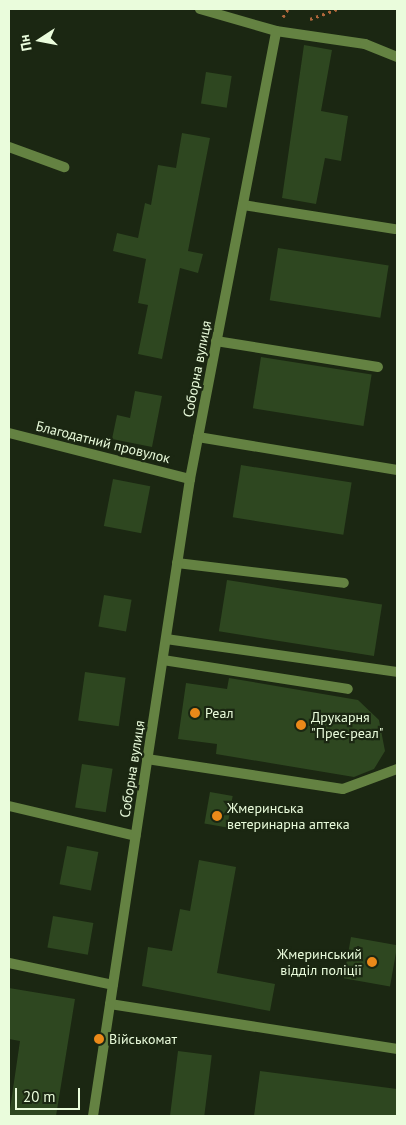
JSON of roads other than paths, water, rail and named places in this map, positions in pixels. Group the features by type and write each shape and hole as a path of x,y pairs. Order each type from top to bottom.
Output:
{"street":[{"path":"200,9 276,31 349,40 397,57"},
{"name":"Соборна вулиця","path":"93,1116 190,479 276,31"},
{"path":"9,147 64,167"},
{"path":"243,205 395,229"},
{"path":"216,341 378,367"},
{"name":"Благодатний провулок","path":"9,433 190,479"},
{"path":"198,437 397,470"},
{"path":"177,563 344,583"},
{"path":"166,639 397,672"},
{"path":"162,660 348,688"},
{"path":"147,759 343,789 397,769"},
{"name":"Соборна вулиця","path":"9,806 136,836"},
{"path":"9,962 113,985"},
{"path":"110,1004 397,1049"}],"place":[{"name":"Реал","path":"195,713"},
{"name":"Друкарня \"Прес-реал\"","path":"301,725"},
{"name":"Жмеринська ветеринарна аптека","path":"217,816"},
{"name":"Жмеринський відділ поліції","path":"372,962"},
{"name":"Військомат","path":"99,1039"}]}
